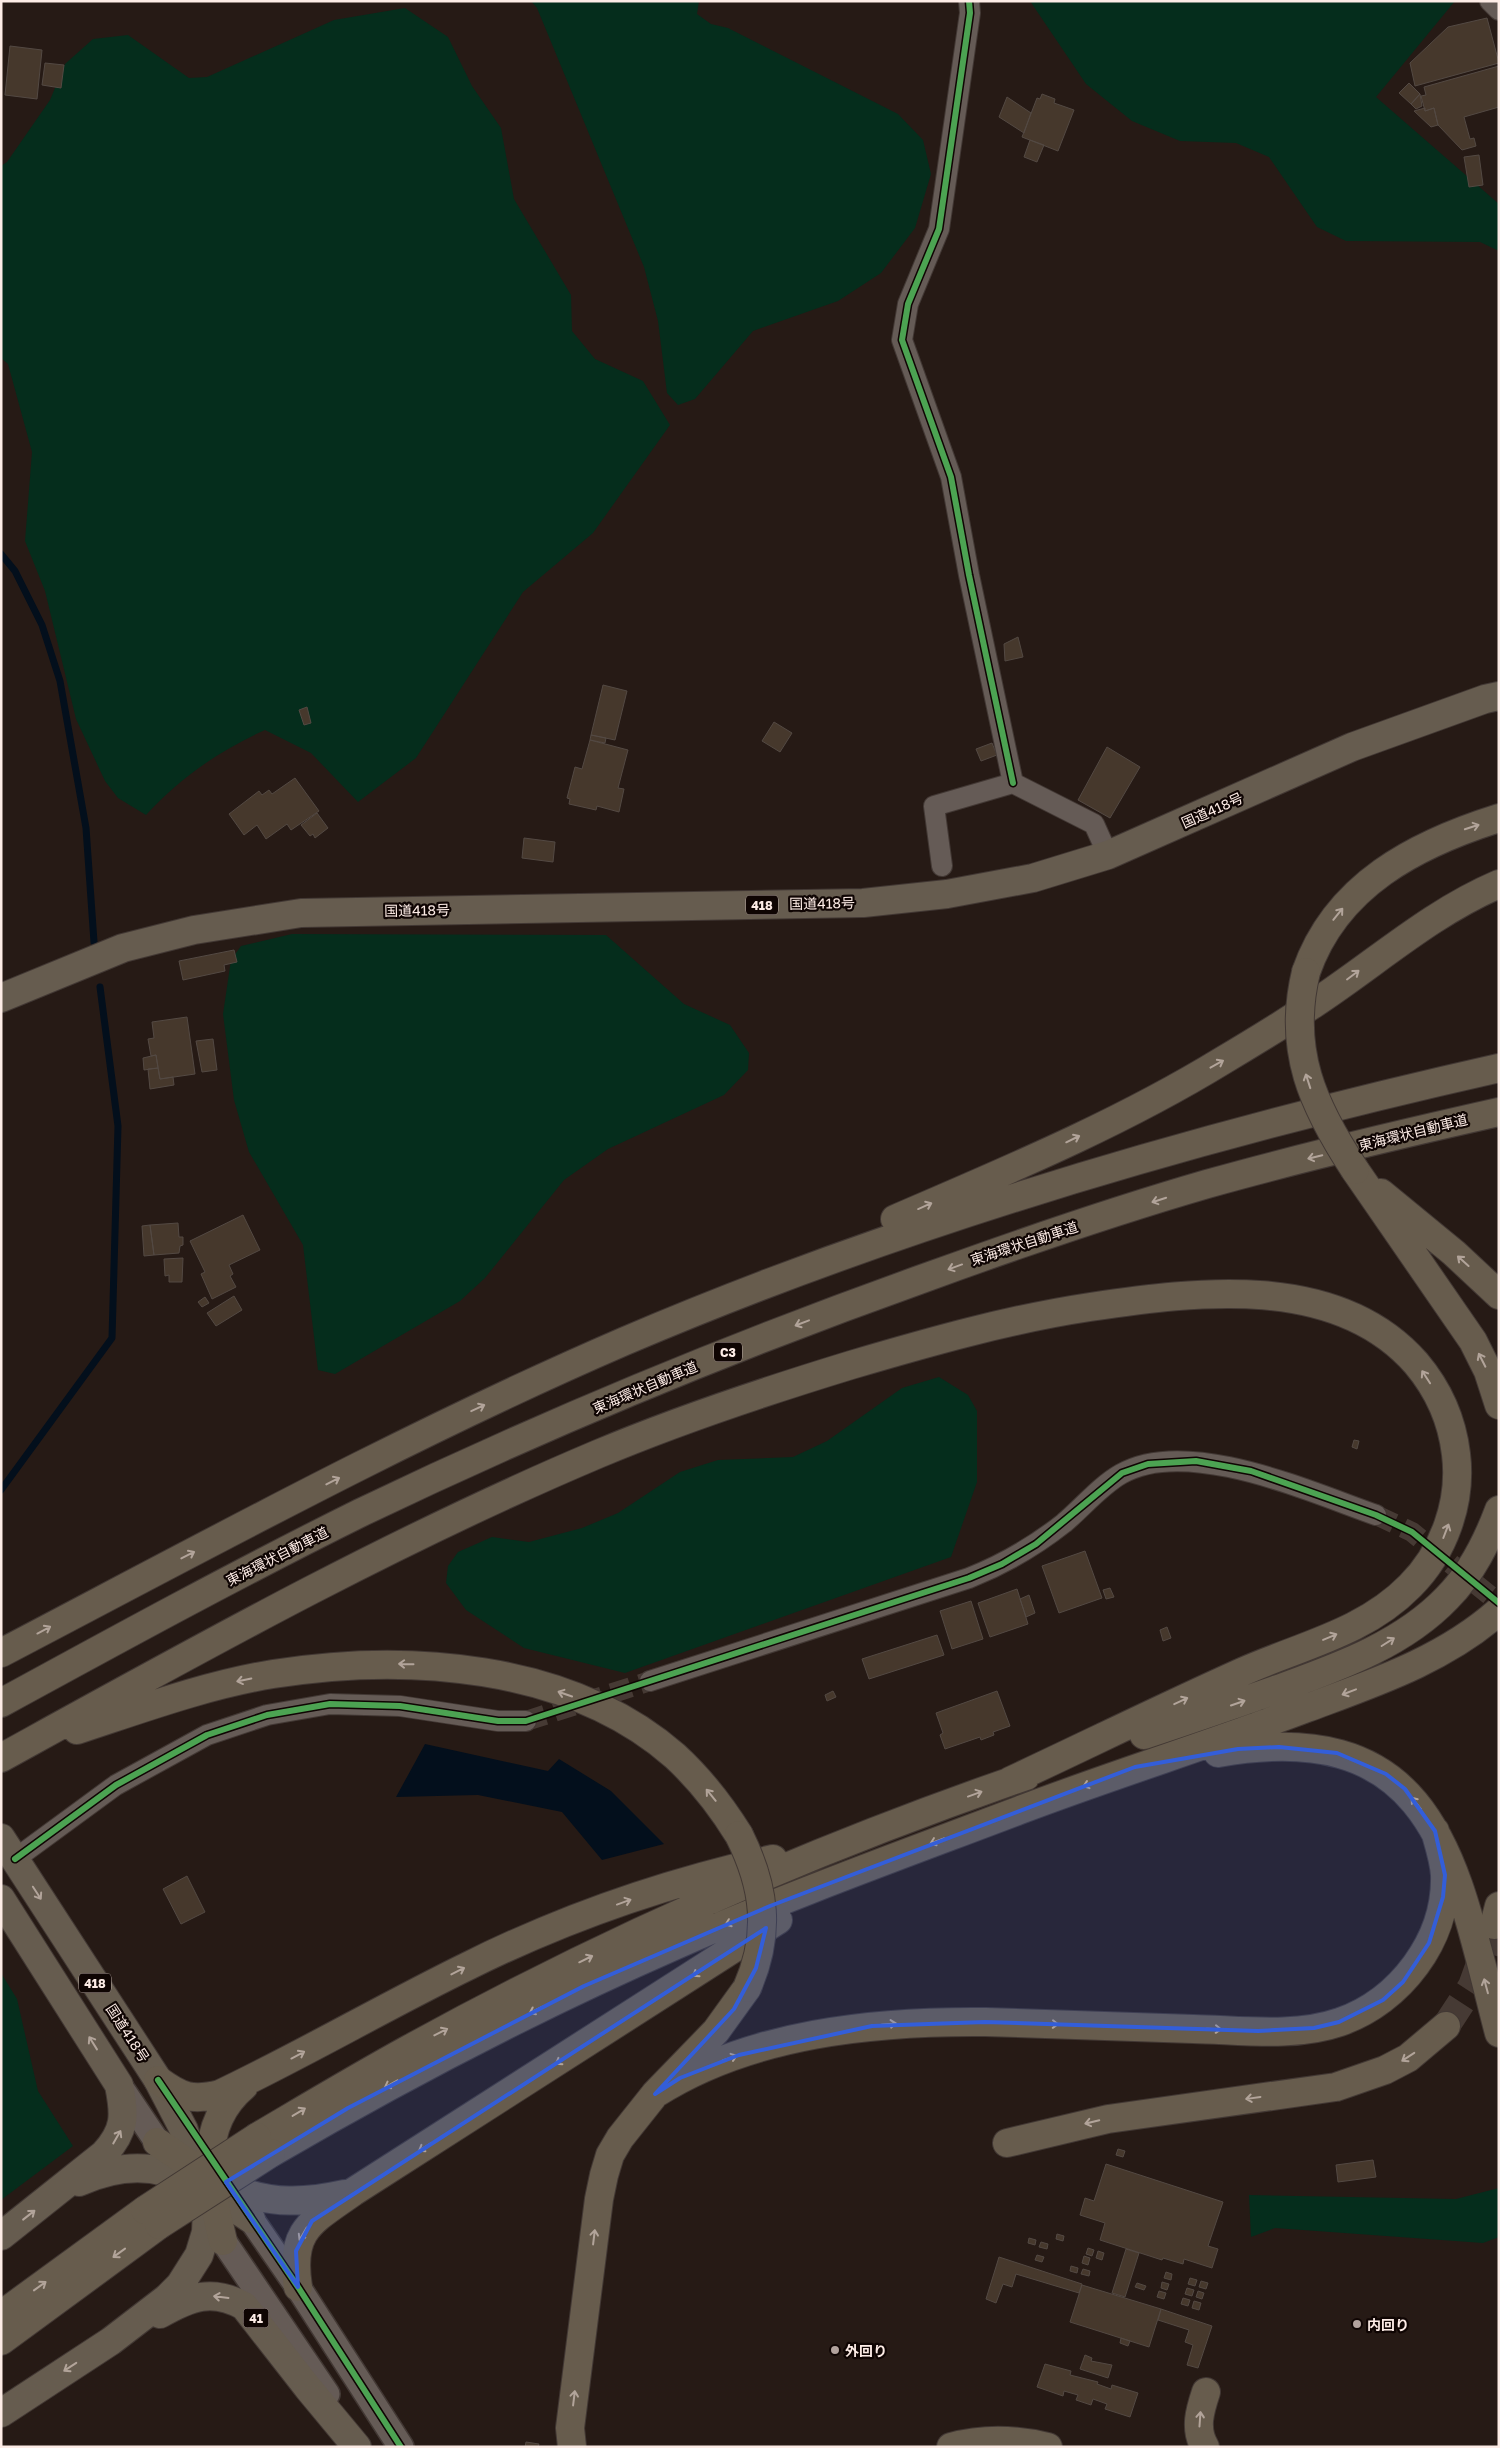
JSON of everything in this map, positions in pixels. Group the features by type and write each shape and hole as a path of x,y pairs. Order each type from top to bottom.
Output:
{"highway":[{"name":"国道418号","path":"1,998 123,948 194,930 300,913 863,902 947,894 1023,880 1108,855 1352,747 1485,699 1499,696"},
{"path":"1499,818 1458,831 1424,846 1392,865 1362,888 1330,923 1320,939 1306,972 1300,1006 1303,1061 1314,1097 1337,1142 1355,1170 1472,1341 1488,1371 1499,1405"},
{"path":"1,1653 461,1416 1031,1160 1126,1114 1221,1062 1316,1003 1436,916 1471,896 1499,884"},
{"path":"625,1341 775,1281 966,1212 1180,1148 1405,1089 1499,1068"},
{"name":"東海環状自動車道","path":"1,1703 168,1612 360,1514 533,1434 852,1303 1006,1249 1206,1185 1422,1129 1499,1112"},
{"path":"1355,1170 1454,1253 1499,1295"},
{"path":"1,1758 291,1600 394,1547 500,1497 601,1453 709,1411 874,1358 1028,1319 1089,1308 1212,1296 1257,1295 1300,1299 1339,1310 1364,1321 1399,1344 1422,1371 1441,1401 1452,1430 1457,1462 1456,1495 1448,1526 1439,1547 1426,1569 1395,1599 1355,1626 1249,1669 1010,1781"},
{"path":"1,2315 264,2145 409,2048 497,2003 688,1911 847,1842 1010,1781 1309,1677 1385,1645 1418,1623 1447,1598 1469,1571 1488,1540 1499,1510"},
{"path":"1402,1673 1453,1644 1499,1611"},
{"path":"264,2145 584,1986 677,1945 858,1872 1135,1767 1254,1728 1402,1673 1499,1633"},
{"path":"1,1758 142,1708 271,1674 362,1665 412,1664 496,1674 566,1695 598,1708 624,1721 674,1756 712,1795 739,1835 755,1874 761,1897 763,1922 761,1946 747,1988 716,2031 655,2094 620,2138 610,2155 604,2175 570,2440"},
{"path":"1135,1767 1238,1749 1279,1747 1337,1753 1386,1774 1405,1790 1420,1807 1449,1859 1461,1890 1499,2033"},
{"path":"655,2094 680,2078 739,2054 833,2031 872,2026 977,2022 1258,2031 1314,2028 1339,2022 1363,2012 1383,2000 1403,1982 1419,1962 1429,1943 1443,1897 1445,1875 1435,1831"},
{"path":"158,2080 177,2094 190,2098 205,2098 220,2094 469,1965 533,1937 654,1891 711,1874 847,1842"},
{"name":"国道418号","path":"8,1848 158,2080 184,2130"},
{"path":"298,2287 295,2268 296,2251 301,2236 312,2221 353,2192 640,2011 734,1948 858,1872"},
{"name":"418","path":"1,1899 119,2084"},
{"path":"1007,2143 1108,2119 1336,2087 1385,2070 1408,2058 1446,2026"},
{"path":"223,2241 206,2184 219,2114 231,2097 255,2077"},
{"path":"1,2236 56,2194 114,2143 121,2130 124,2117 119,2084"},
{"name":"41","path":"1,2413 111,2340 167,2298 180,2285 199,2254 206,2232 206,2184 184,2130"},
{"path":"157,2142 251,2219"},
{"path":"56,2194 81,2181 117,2170 154,2168 271,2201 323,2199 353,2192"},
{"path":"1,2341 152,2217"},
{"name":"41","path":"111,2340 180,2303 199,2297 216,2295 230,2298 244,2306 255,2317 308,2388 359,2447"},
{"path":"1204,2447 1199,2427 1199,2414 1206,2392"},
{"path":"951,2447 985,2440 1009,2440 1048,2447"}],"street":[{"path":"969,1 970,13 939,229 908,304 902,340 951,477 969,575 1012,782"},
{"path":"1490,1 1499,10"},
{"path":"942,866 934,806 1012,782 1094,824 1108,855"},
{"path":"650,1681 970,1578 1002,1564 1036,1544 1122,1473 1148,1464 1196,1461 1251,1471 1376,1515"},
{"path":"8,1848 116,1785 207,1736 267,1715 330,1704 400,1706 498,1721 526,1721"},
{"path":"158,2080 206,2184"},
{"path":"119,2084 157,2142"},
{"path":"251,2219 298,2287 402,2447"},
{"path":"223,2241 271,2309 359,2447"}],"highlighted area":[{"path":"1279,1747 1337,1753 1386,1774 1405,1789 1435,1831 1445,1875 1443,1897 1429,1943 1403,1982 1383,2000 1339,2022 1314,2028 1258,2031 985,2022 872,2026 739,2055 680,2078 655,2094 734,2009 756,1968 766,1928 312,2221 296,2251 298,2287 226,2182 348,2108 584,1986 770,1906 1135,1767 1238,1749"}],"green space":[{"path":"531,1 699,1 697,14 711,24 728,28 898,114 923,140 931,174 915,228 881,273 838,301 753,331 695,399 678,405 667,393 658,321 644,267 537,8"},
{"path":"1030,1 1455,1 1376,97 1499,204 1499,251 1480,242 1346,241 1317,227 1269,157 1236,143 1180,141 1132,121 1086,84"},
{"path":"405,8 448,37 472,86 501,128 514,199 571,295 572,331 595,359 643,381 670,425 593,533 523,592 416,758 358,802 311,753 265,730 201,766 146,815 118,798 105,781 76,719 45,591 25,541 32,452 8,364 1,358 1,166 7,162 50,100 65,64 93,39 128,35 189,78 207,77 334,20"},
{"path":"292,934 606,935 684,1004 730,1025 749,1053 748,1070 724,1095 608,1149 564,1180 485,1278 460,1301 335,1374 318,1370 303,1245 249,1152 234,1100 223,1014 231,960 241,946"},
{"path":"939,1377 968,1395 977,1411 977,1482 951,1557 625,1673 524,1648 466,1610 446,1583 448,1566 458,1552 492,1537 529,1542 582,1528 618,1513 680,1472 718,1460 793,1457 827,1441 902,1388"},
{"path":"1,1973 17,1999 38,2091 73,2146 1,2200"},
{"path":"1499,2188 1499,2237 1483,2243 1275,2228 1251,2237 1249,2195 1456,2199"}],"water":[{"path":"425,1744 548,1771 559,1759 611,1791 664,1844 602,1860 562,1812 478,1795 396,1797"}],"building":[{"path":"1487,18 1499,63 1415,86 1410,63 1448,27"},
{"path":"10,46 42,50 37,99 5,95"},
{"path":"45,63 64,65 61,88 42,85"},
{"path":"1499,66 1499,107 1464,117 1470,139 1474,138 1476,146 1462,150 1438,125 1434,108 1425,111 1421,96 1426,95 1424,87"},
{"path":"1409,83 1420,94 1411,104 1399,93"},
{"path":"1042,94 1055,99 1054,103 1074,110 1058,151 1022,137 1037,98 1040,99"},
{"path":"1420,94 1422,106 1416,109 1411,104"},
{"path":"1007,97 1031,113 1024,133 999,117"},
{"path":"1425,108 1425,111 1434,108 1438,125 1431,127 1414,111"},
{"path":"1030,140 1044,145 1037,162 1024,157"},
{"path":"1479,155 1483,185 1469,187 1464,157"},
{"path":"1018,637 1023,657 1005,661 1004,644"},
{"path":"603,685 627,691 615,740 591,735"},
{"path":"307,707 311,723 304,725 299,710"},
{"path":"774,722 792,733 780,752 762,741"},
{"path":"591,735 606,738 605,743 590,740"},
{"path":"590,740 628,750 618,788 624,789 619,812 597,806 596,810 569,804 570,799 567,798 575,767 582,769"},
{"path":"992,743 997,755 981,761 976,749"},
{"path":"1107,747 1140,767 1110,818 1078,800"},
{"path":"295,778 319,811 291,830 287,824 266,839 257,825 244,835 229,814 259,791 262,795 269,790 272,794"},
{"path":"317,813 328,828 315,838 313,834 310,836 301,825"},
{"path":"524,838 555,842 553,862 522,858"},
{"path":"234,950 237,962 224,965 225,971 183,980 179,961"},
{"path":"187,1017 195,1074 160,1079 156,1055 151,1056 148,1039 154,1038 152,1022"},
{"path":"213,1039 217,1070 202,1072 196,1041"},
{"path":"156,1055 158,1068 144,1070 143,1058"},
{"path":"158,1068 160,1079 173,1077 174,1085 150,1089 148,1069"},
{"path":"243,1215 260,1250 229,1265 233,1274 230,1276 236,1287 212,1299 201,1274 205,1272 190,1241"},
{"path":"178,1223 179,1237 183,1237 183,1245 180,1246 179,1253 154,1255 150,1225"},
{"path":"150,1225 154,1255 144,1256 142,1226"},
{"path":"183,1258 182,1282 169,1282 169,1275 165,1276 164,1259"},
{"path":"234,1296 242,1310 216,1326 207,1313"},
{"path":"205,1297 209,1303 202,1307 198,1302"},
{"path":"1354,1440 1359,1441 1357,1449 1352,1447"},
{"path":"1085,1551 1102,1598 1059,1613 1042,1566"},
{"path":"1110,1588 1114,1597 1106,1599 1103,1590"},
{"path":"1017,1589 1028,1624 990,1637 978,1603"},
{"path":"1029,1595 1035,1613 1026,1617 1020,1599"},
{"path":"971,1601 983,1639 952,1649 940,1611"},
{"path":"1167,1627 1171,1638 1163,1641 1160,1630"},
{"path":"937,1635 944,1655 869,1679 862,1659"},
{"path":"833,1691 836,1697 827,1701 825,1695"},
{"path":"997,1691 1010,1726 993,1732 994,1735 981,1740 980,1737 945,1749 940,1735 943,1733 936,1713"},
{"path":"187,1876 205,1912 181,1924 163,1889"},
{"path":"1118,2149 1125,2151 1123,2157 1116,2155"},
{"path":"1373,2160 1376,2177 1338,2182 1336,2165"},
{"path":"1106,2164 1223,2202 1208,2246 1218,2249 1212,2268 1184,2259 1183,2264 1163,2258 1162,2260 1100,2240 1105,2223 1080,2215 1085,2198 1094,2201"},
{"path":"1057,2234 1064,2236 1063,2241 1056,2239"},
{"path":"1029,2238 1036,2240 1035,2245 1028,2243"},
{"path":"1041,2242 1048,2244 1047,2249 1039,2247"},
{"path":"1088,2248 1094,2250 1092,2256 1086,2254"},
{"path":"1126,2249 1139,2253 1125,2297 1112,2293"},
{"path":"1098,2251 1104,2253 1102,2260 1096,2258"},
{"path":"1037,2255 1044,2257 1042,2262 1035,2260"},
{"path":"1084,2256 1090,2258 1088,2265 1082,2263"},
{"path":"999,2257 1082,2284 1079,2293 1016,2274 1012,2287 1003,2284 996,2303 986,2299"},
{"path":"1071,2266 1078,2268 1077,2273 1070,2271"},
{"path":"1083,2269 1090,2271 1089,2276 1081,2274"},
{"path":"1166,2272 1172,2274 1171,2280 1164,2278"},
{"path":"1190,2278 1197,2280 1195,2286 1188,2284"},
{"path":"1201,2281 1208,2283 1206,2289 1199,2287"},
{"path":"1162,2282 1169,2284 1167,2290 1161,2288"},
{"path":"1137,2283 1146,2286 1144,2290 1135,2287"},
{"path":"1082,2285 1161,2309 1149,2347 1070,2322"},
{"path":"1187,2288 1194,2290 1192,2296 1185,2294"},
{"path":"1159,2291 1166,2293 1164,2299 1157,2297"},
{"path":"1198,2291 1204,2293 1202,2299 1196,2297"},
{"path":"1183,2298 1190,2300 1188,2306 1181,2304"},
{"path":"1194,2301 1201,2303 1199,2310 1192,2308"},
{"path":"1161,2309 1212,2326 1198,2368 1187,2365 1193,2345 1185,2342 1189,2330 1158,2320"},
{"path":"1121,2338 1130,2341 1128,2346 1120,2343"},
{"path":"1085,2355 1092,2358 1091,2361 1112,2365 1108,2378 1080,2369"},
{"path":"1045,2364 1071,2371 1070,2375 1098,2382 1097,2384 1111,2389 1112,2385 1138,2393 1130,2417 1105,2409 1107,2404 1093,2399 1091,2405 1076,2400 1078,2395 1064,2391 1063,2396 1037,2387"},
{"path":"526,2442 539,2444 538,2447 525,2447"}],"waterway":[{"path":"1,554 15,571 42,625 60,681 86,828 94,942"},
{"path":"1,1490 112,1338 118,1126 100,987"}],"tunnel":[{"path":"1376,1515 1412,1532 1499,1603"},
{"path":"526,1721 650,1681"},
{"path":"1446,2026 1472,1986 1494,1925"}],"cycle path":[{"path":"969,1 970,13 939,229 908,304 902,340 951,477 969,575 1013,783"},
{"path":"15,1859 116,1785 207,1735 267,1715 330,1704 400,1706 498,1721 526,1721 969,1578 1002,1564 1036,1544 1122,1473 1148,1464 1196,1461 1251,1471 1376,1515 1412,1532 1499,1603"},
{"path":"158,2080 298,2287 401,2447"}],"place":[{"name":"内回り","path":"1357,2324"},
{"name":"外回り","path":"835,2350"}]}
